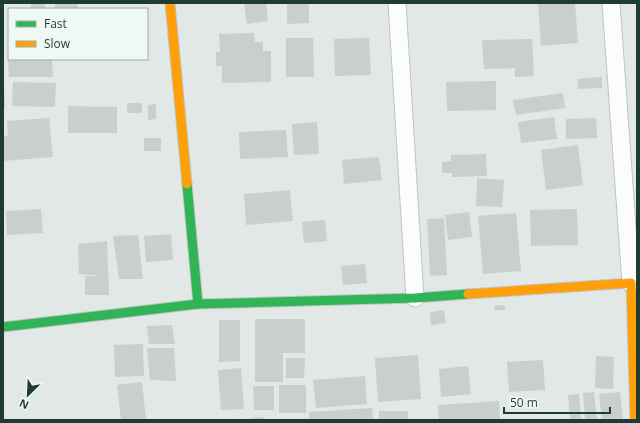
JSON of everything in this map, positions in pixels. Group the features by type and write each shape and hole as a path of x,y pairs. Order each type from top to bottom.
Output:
{"street":[{"path":"170,3 198,304"},
{"path":"397,3 415,298"},
{"path":"611,3 631,282 635,420"},
{"path":"3,327 198,304 415,298 631,282"}],"building":[{"path":"31,3 45,3 45,8 31,8"},
{"path":"55,3 78,3 78,8 55,8"},
{"path":"244,3 266,3 268,21 247,24"},
{"path":"538,3 575,3 578,43 541,46"},
{"path":"287,4 309,4 309,23 287,24"},
{"path":"254,33 255,42 263,42 263,51 271,51 271,82 222,83 222,66 216,66 216,52 220,52 219,34"},
{"path":"286,38 313,38 314,77 286,77"},
{"path":"369,38 371,75 335,76 334,39"},
{"path":"532,39 534,76 515,77 515,68 484,69 482,40"},
{"path":"8,60 52,60 53,77 9,77"},
{"path":"602,77 602,88 578,89 577,79"},
{"path":"496,81 496,110 447,111 446,82"},
{"path":"13,82 56,83 55,107 12,106"},
{"path":"4,85 5,109 3,109"},
{"path":"563,93 565,108 516,115 513,100"},
{"path":"127,103 142,103 142,113 127,113"},
{"path":"156,104 156,119 148,120 148,105"},
{"path":"68,106 117,107 117,133 68,133"},
{"path":"554,117 557,139 521,143 518,122"},
{"path":"49,118 53,157 3,161 3,136 8,136 7,121"},
{"path":"596,118 597,138 566,139 566,119"},
{"path":"317,122 319,154 294,155 292,124"},
{"path":"286,130 288,157 240,159 239,132"},
{"path":"144,138 161,138 161,151 144,151"},
{"path":"578,145 583,185 546,190 541,150"},
{"path":"486,154 487,176 452,177 452,173 442,173 442,162 451,161 451,155"},
{"path":"379,157 382,180 344,184 342,160"},
{"path":"477,178 504,180 502,207 476,206"},
{"path":"290,190 293,221 246,225 244,194"},
{"path":"41,209 43,233 7,235 6,211"},
{"path":"577,209 578,245 531,246 530,210"},
{"path":"469,212 472,237 448,240 445,215"},
{"path":"516,213 521,271 483,274 478,216"},
{"path":"444,218 447,275 430,276 427,219"},
{"path":"325,220 327,241 304,243 302,222"},
{"path":"171,234 173,260 146,262 144,236"},
{"path":"138,235 143,279 119,279 113,236"},
{"path":"107,241 109,295 85,295 85,276 103,276 79,274 78,244"},
{"path":"365,264 367,283 343,285 341,266"},
{"path":"495,305 505,306 505,310 494,310"},
{"path":"444,310 446,323 431,325 430,312"},
{"path":"255,319 305,319 305,353 283,353 283,382 255,382"},
{"path":"219,320 240,320 240,361 219,362"},
{"path":"172,325 175,344 149,344 147,326"},
{"path":"143,344 144,376 115,377 114,345"},
{"path":"147,348 174,348 176,381 150,380"},
{"path":"418,355 421,399 378,402 375,358"},
{"path":"596,356 614,357 613,389 595,388"},
{"path":"286,358 305,358 304,378 286,378"},
{"path":"543,360 545,390 509,392 507,362"},
{"path":"468,366 471,394 441,397 439,369"},
{"path":"241,368 244,409 221,410 218,370"},
{"path":"365,376 367,404 316,408 313,380"},
{"path":"142,382 146,420 121,420 117,385"},
{"path":"279,385 306,385 306,413 279,413"},
{"path":"253,386 274,386 274,410 254,410"},
{"path":"594,392 597,420 585,420 583,393"},
{"path":"620,392 623,420 602,420 599,394"},
{"path":"579,394 581,420 570,420 568,395"},
{"path":"499,401 500,420 439,420 438,405"},
{"path":"372,408 373,420 309,420 309,412"},
{"path":"379,411 408,411 408,420 379,420"},
{"path":"264,417 264,420 249,420 249,418"}],"traffic: fast":[{"path":"187,184 198,304"},
{"path":"3,327 198,304 415,298 468,294"}],"traffic: slow":[{"path":"170,3 187,184"},
{"path":"468,294 631,283 635,420"}]}
